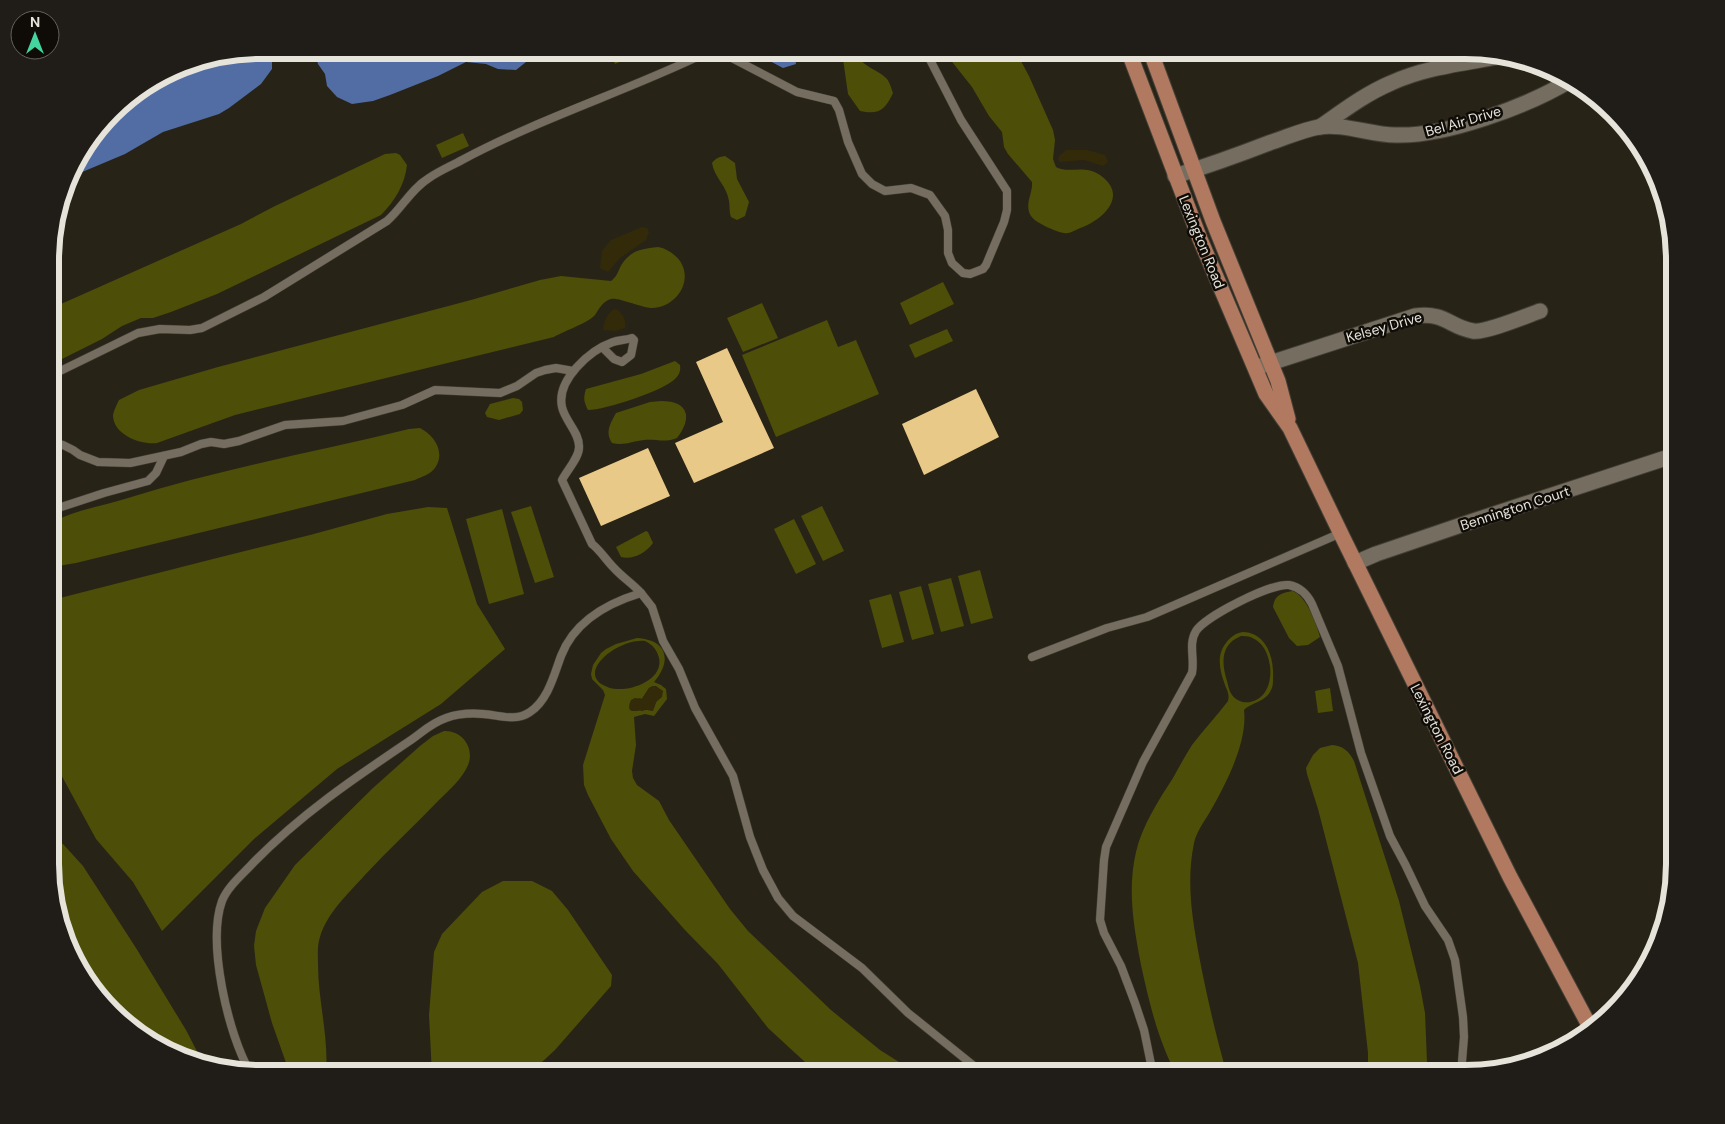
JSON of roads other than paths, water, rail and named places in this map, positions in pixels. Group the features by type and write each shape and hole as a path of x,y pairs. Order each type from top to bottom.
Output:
{"main road":[{"name":"Lexington Road","path":"1131,59 1200,239 1266,394 1290,428 1510,877 1588,1023"},
{"name":"Lexington Road","path":"1153,59 1238,284 1278,381 1290,428"}],"street":[{"name":"Bel Air Drive","path":"1320,127 1358,100 1393,82 1434,69 1484,59"},
{"name":"Bel Air Drive","path":"1175,176 1320,127 1393,135 1412,135 1451,127 1493,115 1532,100 1563,84"},
{"name":"Kelsey Drive","path":"1255,368 1415,316 1436,315 1475,332 1540,311"},
{"name":"Bennington Court","path":"1356,564 1376,554 1666,457"}],"lane":[{"path":"59,372 138,333 154,330 202,328 247,306 387,221 395,215 416,188 428,178 522,131 693,59"},
{"path":"734,59 797,92 834,101 839,110 848,142 862,174 872,184 886,191 911,188 930,194 945,216 948,230 948,253 952,263 963,273 970,274 983,269 986,264 1004,222 1007,210 1006,191 961,120 930,59"},
{"path":"603,348 592,354 573,371 566,382 561,405 564,416 580,446 578,454 562,480 592,544 641,593 652,607 663,641 679,669 695,708 733,776 750,838 763,870 778,898 793,916 862,968 908,1014 973,1065"},
{"path":"59,445 98,462 130,463 181,452 201,444 211,442 224,444 239,441 286,425 343,421 402,405 435,390 500,393 545,370 556,368 573,371"},
{"path":"59,508 148,481 156,474 164,456"},
{"path":"1032,657 1107,628 1147,617 1341,533"},
{"path":"1151,1065 1144,1030 1137,1009 1121,966 1104,933 1100,920 1106,847 1143,762 1192,673 1194,663 1192,641 1198,629 1222,610 1268,589 1282,585 1298,588 1309,598 1312,604 1338,666 1361,754 1390,836 1425,906 1448,940 1455,960 1463,1016 1464,1037 1462,1065"},
{"path":"247,1065 230,1020 218,966 219,912 225,895 234,883 306,813 412,740 432,723 447,717 463,714 519,717 530,712 540,703 567,645 585,622 604,608 641,593"}],"water":[{"path":"272,59 272,69 261,84 229,108 219,114 163,132 125,154 79,173 93,148 109,127 127,109 159,86 195,69 234,60"},
{"path":"317,59 530,59 516,70 498,69 486,64 466,62 438,76 390,95 373,101 352,104 337,97 327,86 325,74"},
{"path":"795,59 796,64 783,68 768,60"}]}
